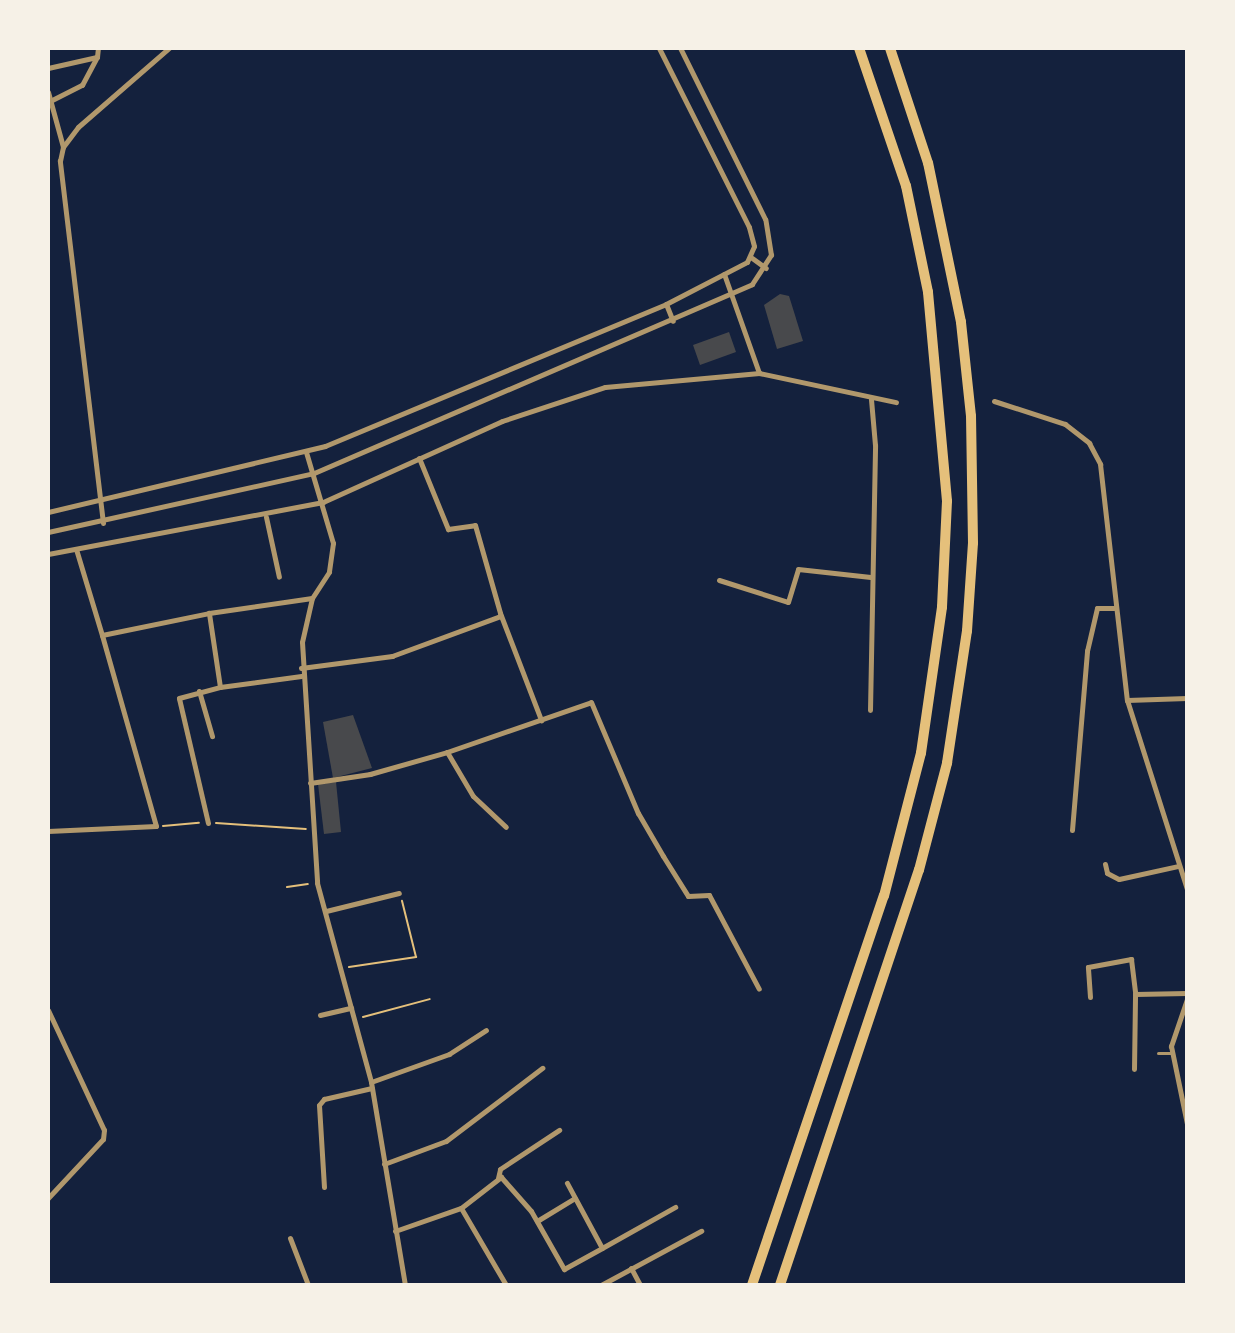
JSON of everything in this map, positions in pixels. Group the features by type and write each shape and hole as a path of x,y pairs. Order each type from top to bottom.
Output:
{"highway":[{"path":"752,1285 884,896 921,753 942,607 947,501 928,292 906,186 859,48"},
{"path":"780,1285 919,870 947,763 967,631 973,543 961,322 928,164 890,48"}],"street":[{"path":"50,101 82,85 97,57 98,48"},
{"path":"63,147 169,48"},
{"path":"659,48 749,227 752,258 766,268"},
{"path":"48,532 103,523 314,473 733,294 766,268 773,244 765,219 680,48"},
{"path":"48,69 97,57"},
{"path":"48,92 63,147 60,177 103,523"},
{"path":"48,512 102,502 306,452 666,304 752,258"},
{"path":"724,274 733,294 759,373"},
{"path":"666,304 674,321"},
{"path":"48,554 266,516 323,502 419,458 583,392 759,373 871,399 896,402"},
{"path":"870,710 875,445 871,399"},
{"path":"994,401 1056,418 1096,453 1109,503 1114,608 1127,700 1187,889"},
{"path":"306,452 323,502 332,556 323,586 312,598 301,668 317,883 343,968 371,1085 405,1285"},
{"path":"419,458 448,529 475,525 501,615 541,720"},
{"path":"266,516 279,577"},
{"path":"48,831 156,826 76,549"},
{"path":"719,580 788,602 798,569 871,577"},
{"path":"102,634 209,613 312,598"},
{"path":"1072,830 1087,651 1097,608 1114,608"},
{"path":"209,613 220,687"},
{"path":"301,668 392,656 501,615"},
{"path":"208,823 179,698 220,687 301,676"},
{"path":"199,691 212,736"},
{"path":"1127,700 1187,698"},
{"path":"310,783 370,774 447,753 591,702 658,848 688,896 710,895 759,989"},
{"path":"447,753 473,796 506,827"},
{"path":"1105,864 1107,873 1119,879 1178,866"},
{"path":"326,911 399,893"},
{"path":"1090,997 1088,966 1131,959 1135,993 1134,1069"},
{"path":"1135,993 1187,993"},
{"path":"1187,999 1175,1027 1172,1053 1187,1124"},
{"path":"320,1015 351,1008"},
{"path":"48,1010 104,1130 103,1139 48,1198"},
{"path":"324,1187 319,1105 324,1099 371,1085 449,1054 486,1030"},
{"path":"384,1164 446,1141 542,1068"},
{"path":"395,1231 461,1208 498,1178 500,1169 559,1130"},
{"path":"498,1178 505,1178 537,1221 564,1269 675,1207"},
{"path":"567,1183 602,1248"},
{"path":"537,1221 575,1198"},
{"path":"461,1208 506,1285"},
{"path":"601,1285 701,1230"},
{"path":"290,1238 308,1285"},
{"path":"631,1268 640,1285"}],"lane":[{"path":"1158,1053 1172,1053"}],"path":[{"path":"156,826 208,823 312,830"},
{"path":"287,887 317,883"},
{"path":"343,968 416,957 399,893"},
{"path":"354,1019 430,999"}],"building":[{"path":"780,294 789,296 803,341 777,349 764,305"},
{"path":"729,332 736,352 700,365 693,345"},
{"path":"353,715 372,768 333,778 323,722"},
{"path":"336,782 341,832 324,834 318,784"}]}
